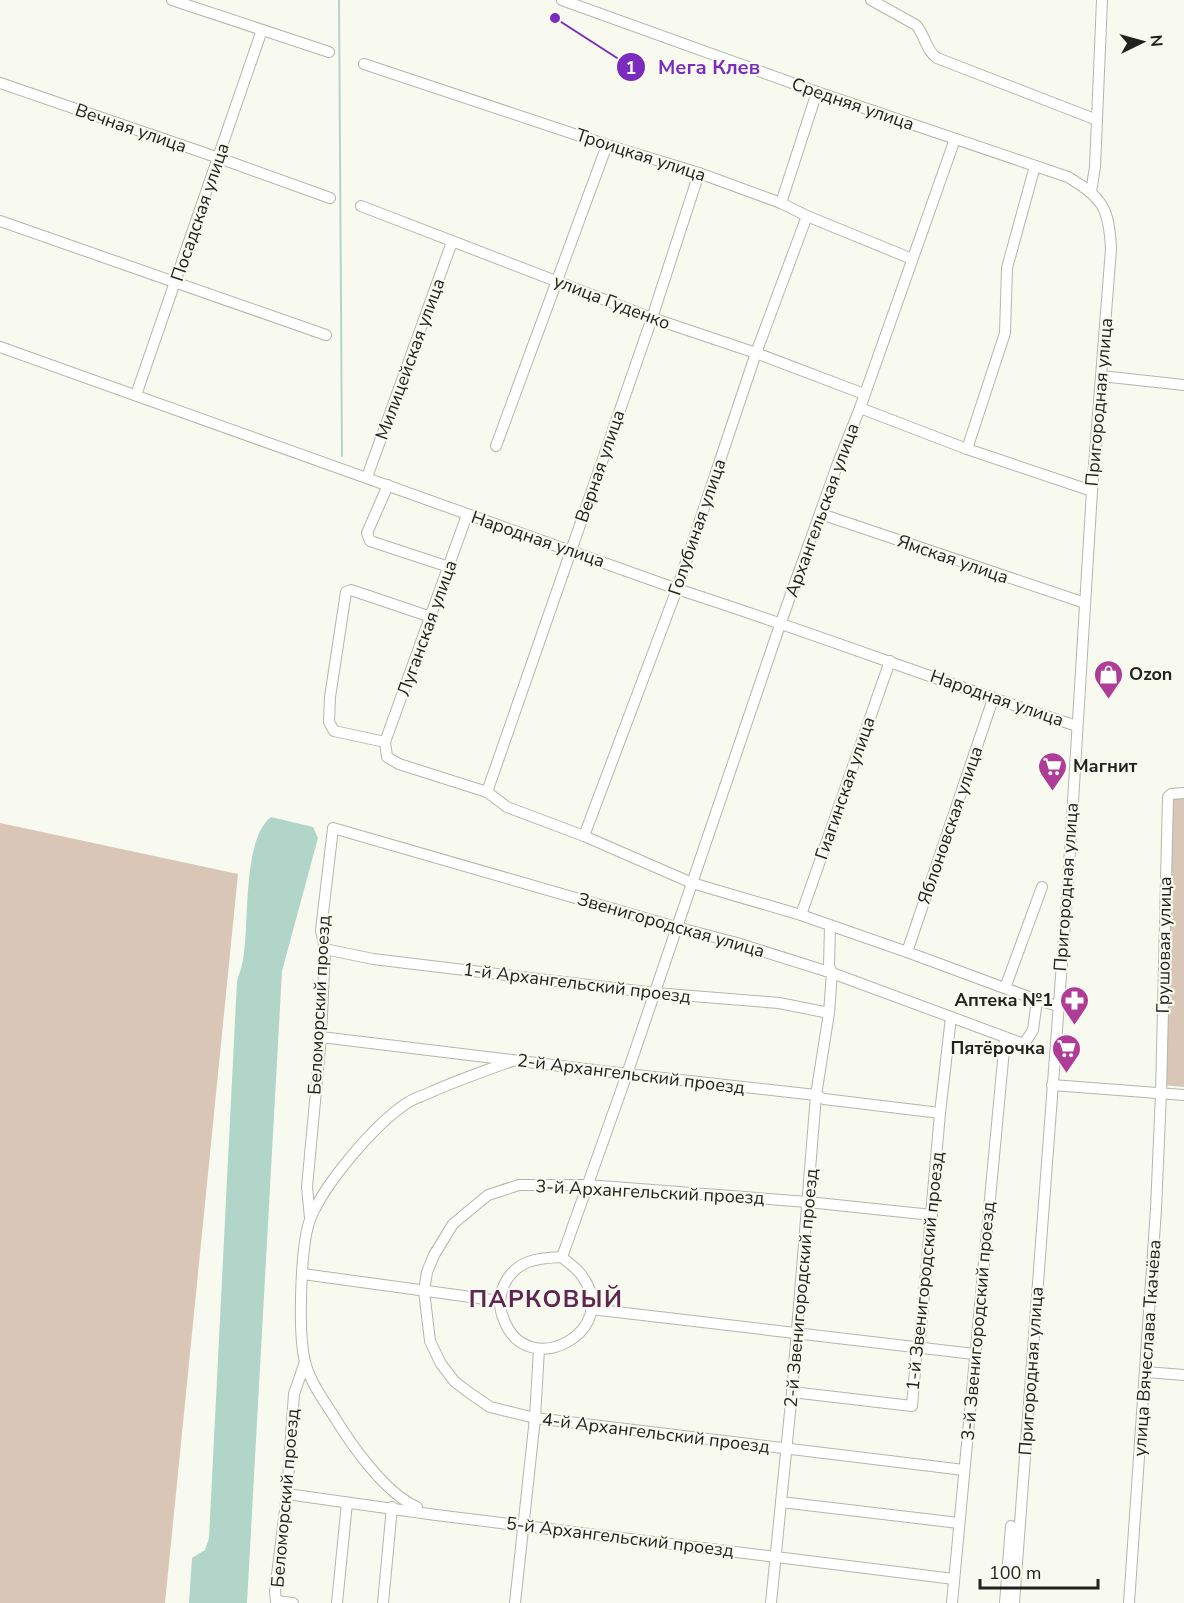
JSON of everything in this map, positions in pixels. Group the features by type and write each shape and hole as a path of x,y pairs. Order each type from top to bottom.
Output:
{"street":[{"path":"172,0 329,52"},
{"name":"Средняя улица","path":"562,0 817,92 1068,177 1091,192 1104,207"},
{"path":"871,0 916,25 933,56 1097,120"},
{"path":"1091,192 1102,43 1102,0"},
{"name":"Посадская улица","path":"136,395 262,30"},
{"name":"Троицкая улица","path":"364,64 607,145 699,173 781,203 912,259"},
{"name":"Вечная улица","path":"0,83 330,198"},
{"path":"781,203 817,92"},
{"name":"Архангельская улица","path":"676,927 781,622 955,139"},
{"path":"496,446 607,145"},
{"path":"967,449 1005,333 1007,268 1035,166"},
{"name":"Верная улица","path":"486,792 652,318 699,173"},
{"name":"улица Гуденко","path":"361,206 652,318 756,353 864,394"},
{"name":"Пригородная улица","path":"1014,1603 1111,249 1110,223 1104,207"},
{"name":"Голубиная улица","path":"584,836 677,589 756,353 807,216"},
{"path":"0,220 326,335"},
{"name":"Милицейская улица","path":"367,477 453,242"},
{"name":"Народная улица","path":"0,347 677,589 781,622 993,699 1077,726"},
{"path":"1101,376 1184,385"},
{"path":"860,408 967,449 1092,491"},
{"path":"388,485 367,534 370,541 449,567"},
{"name":"Луганская улица","path":"386,742 467,514"},
{"name":"Ямская улица","path":"821,514 1085,603"},
{"path":"431,617 351,590 346,592 330,697 329,723 334,731 386,742 387,757 399,764 486,792 507,807 584,836 692,883 801,915 1058,1006"},
{"name":"Гиагинская улица","path":"801,915 890,661"},
{"name":"Яблоновская улица","path":"907,952 993,699"},
{"name":"Грушовая улица","path":"1161,1093 1168,797 1171,794 1184,793"},
{"name":"Звенигородская улица","path":"333,828 737,943 832,973 1005,1039"},
{"name":"Беломорский проезд","path":"333,828 321,930 325,949 321,1036 307,1187 310,1218 306,1240 300,1323 305,1362 315,1385 353,1448 405,1502 436,1515"},
{"path":"1005,988 1042,887"},
{"name":"2-й Звенигородский проезд","path":"771,1603 792,1392 816,1095 829,1013 832,973 829,966 830,926"},
{"path":"562,1257 676,927"},
{"name":"1-й Архангельский проезд","path":"325,949 373,958 655,993 779,1004 829,1013"},
{"path":"1005,1039 1024,1044 1033,1030 1037,1000"},
{"name":"1-й Звенигородский проезд","path":"792,1392 912,1406 951,1017"},
{"name":"2-й Архангельский проезд","path":"321,1036 816,1095 834,1101 940,1113"},
{"name":"3-й Звенигородский проезд","path":"953,1603 974,1354 1005,1039"},
{"name":"Беломорский проезд","path":"310,1218 328,1186 378,1127 408,1102 453,1081 515,1060"},
{"path":"1052,1085 1184,1095"},
{"name":"улица Вячеслава Ткачёва","path":"1129,1603 1146,1372 1161,1093"},
{"name":"3-й Архангельский проезд","path":"424,1291 427,1272 434,1255 447,1233 460,1218 488,1195 519,1185 587,1185 808,1202 932,1215"},
{"path":"562,1257 588,1285 591,1309 587,1323 567,1344 539,1349 528,1346 510,1332 501,1312 502,1289 516,1269 526,1262 538,1258 562,1257"},
{"path":"303,1274 500,1301"},
{"name":"4-й Архангельский проезд","path":"424,1291 430,1341 441,1364 454,1382 490,1407 535,1418 964,1470"},
{"path":"591,1309 795,1335 974,1354"},
{"path":"515,1603 535,1418 539,1349"},
{"name":"Беломорский проезд","path":"293,1603 276,1600 275,1591 294,1394 305,1362"},
{"path":"1146,1372 1184,1375"},
{"name":"5-й Архангельский проезд","path":"286,1494 392,1507 436,1515 954,1579"},
{"path":"781,1502 959,1523"},
{"path":"337,1603 347,1503"},
{"path":"383,1603 392,1507"},
{"path":"1005,1603 1011,1526"}],"shaded area":[{"path":"1184,793 1184,1087 1161,1085 1168,797"},
{"path":"0,823 238,874 165,1603 0,1603"}],"water":[{"path":"271,817 313,827 318,838 282,971 247,1603 189,1603 192,1558 205,1550 209,1538 237,981 244,953 251,861 262,828"}],"waterway":[{"path":"339,0 342,456"}],"place":[{"name":"Мега Клев","path":"555,18"},
{"name":"Ozon","path":"1108,700"},
{"name":"Магнит","path":"1052,792"},
{"name":"Аптека №1","path":"1074,1026"},
{"name":"Пятёрочка","path":"1066,1074"}],"district":[{"name":"ПАРКОВЫЙ","path":"546,1299"}]}
